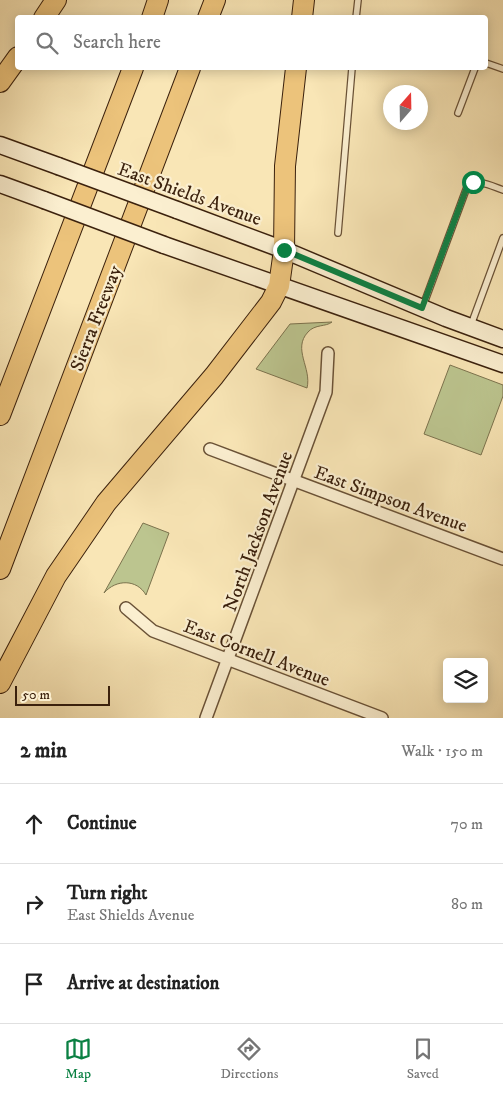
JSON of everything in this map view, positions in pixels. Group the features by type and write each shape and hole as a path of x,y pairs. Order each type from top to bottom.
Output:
{"highway":[{"path":"46,15 56,0"},
{"path":"153,15 158,0"},
{"path":"209,15 215,0"},
{"path":"302,15 304,0"},
{"path":"0,82 15,61"},
{"path":"0,415 132,70"},
{"name":"Sierra Freeway","path":"0,569 189,70"},
{"path":"0,683 56,576 95,519 214,376 271,302 279,286 284,250 285,166 296,70"}],"main road":[{"name":"East Shields Avenue","path":"0,145 284,250 422,308 503,339"},
{"path":"0,184 164,245 503,364"}],"street":[{"name":"North Jackson Avenue","path":"206,718 326,392 328,353"},
{"name":"East Simpson Avenue","path":"210,449 503,559"},
{"name":"East Cornell Avenue","path":"126,608 153,631 382,718"}],"lane":[{"path":"356,15 358,0"},
{"path":"488,64 503,69"},
{"path":"338,233 352,70"},
{"path":"458,113 474,70"},
{"path":"422,308 467,187 473,182 482,182 503,190"},
{"path":"470,327 503,238"}],"green space":[{"path":"332,322 311,329 304,338 302,352 307,373 307,388 256,369 290,324"},
{"path":"450,365 503,385 503,396 481,455 424,434"},
{"path":"143,523 169,533 146,595 137,586 126,583 114,585 104,593"}],"route":[{"path":"284,250 422,308 467,187 473,182"}]}
